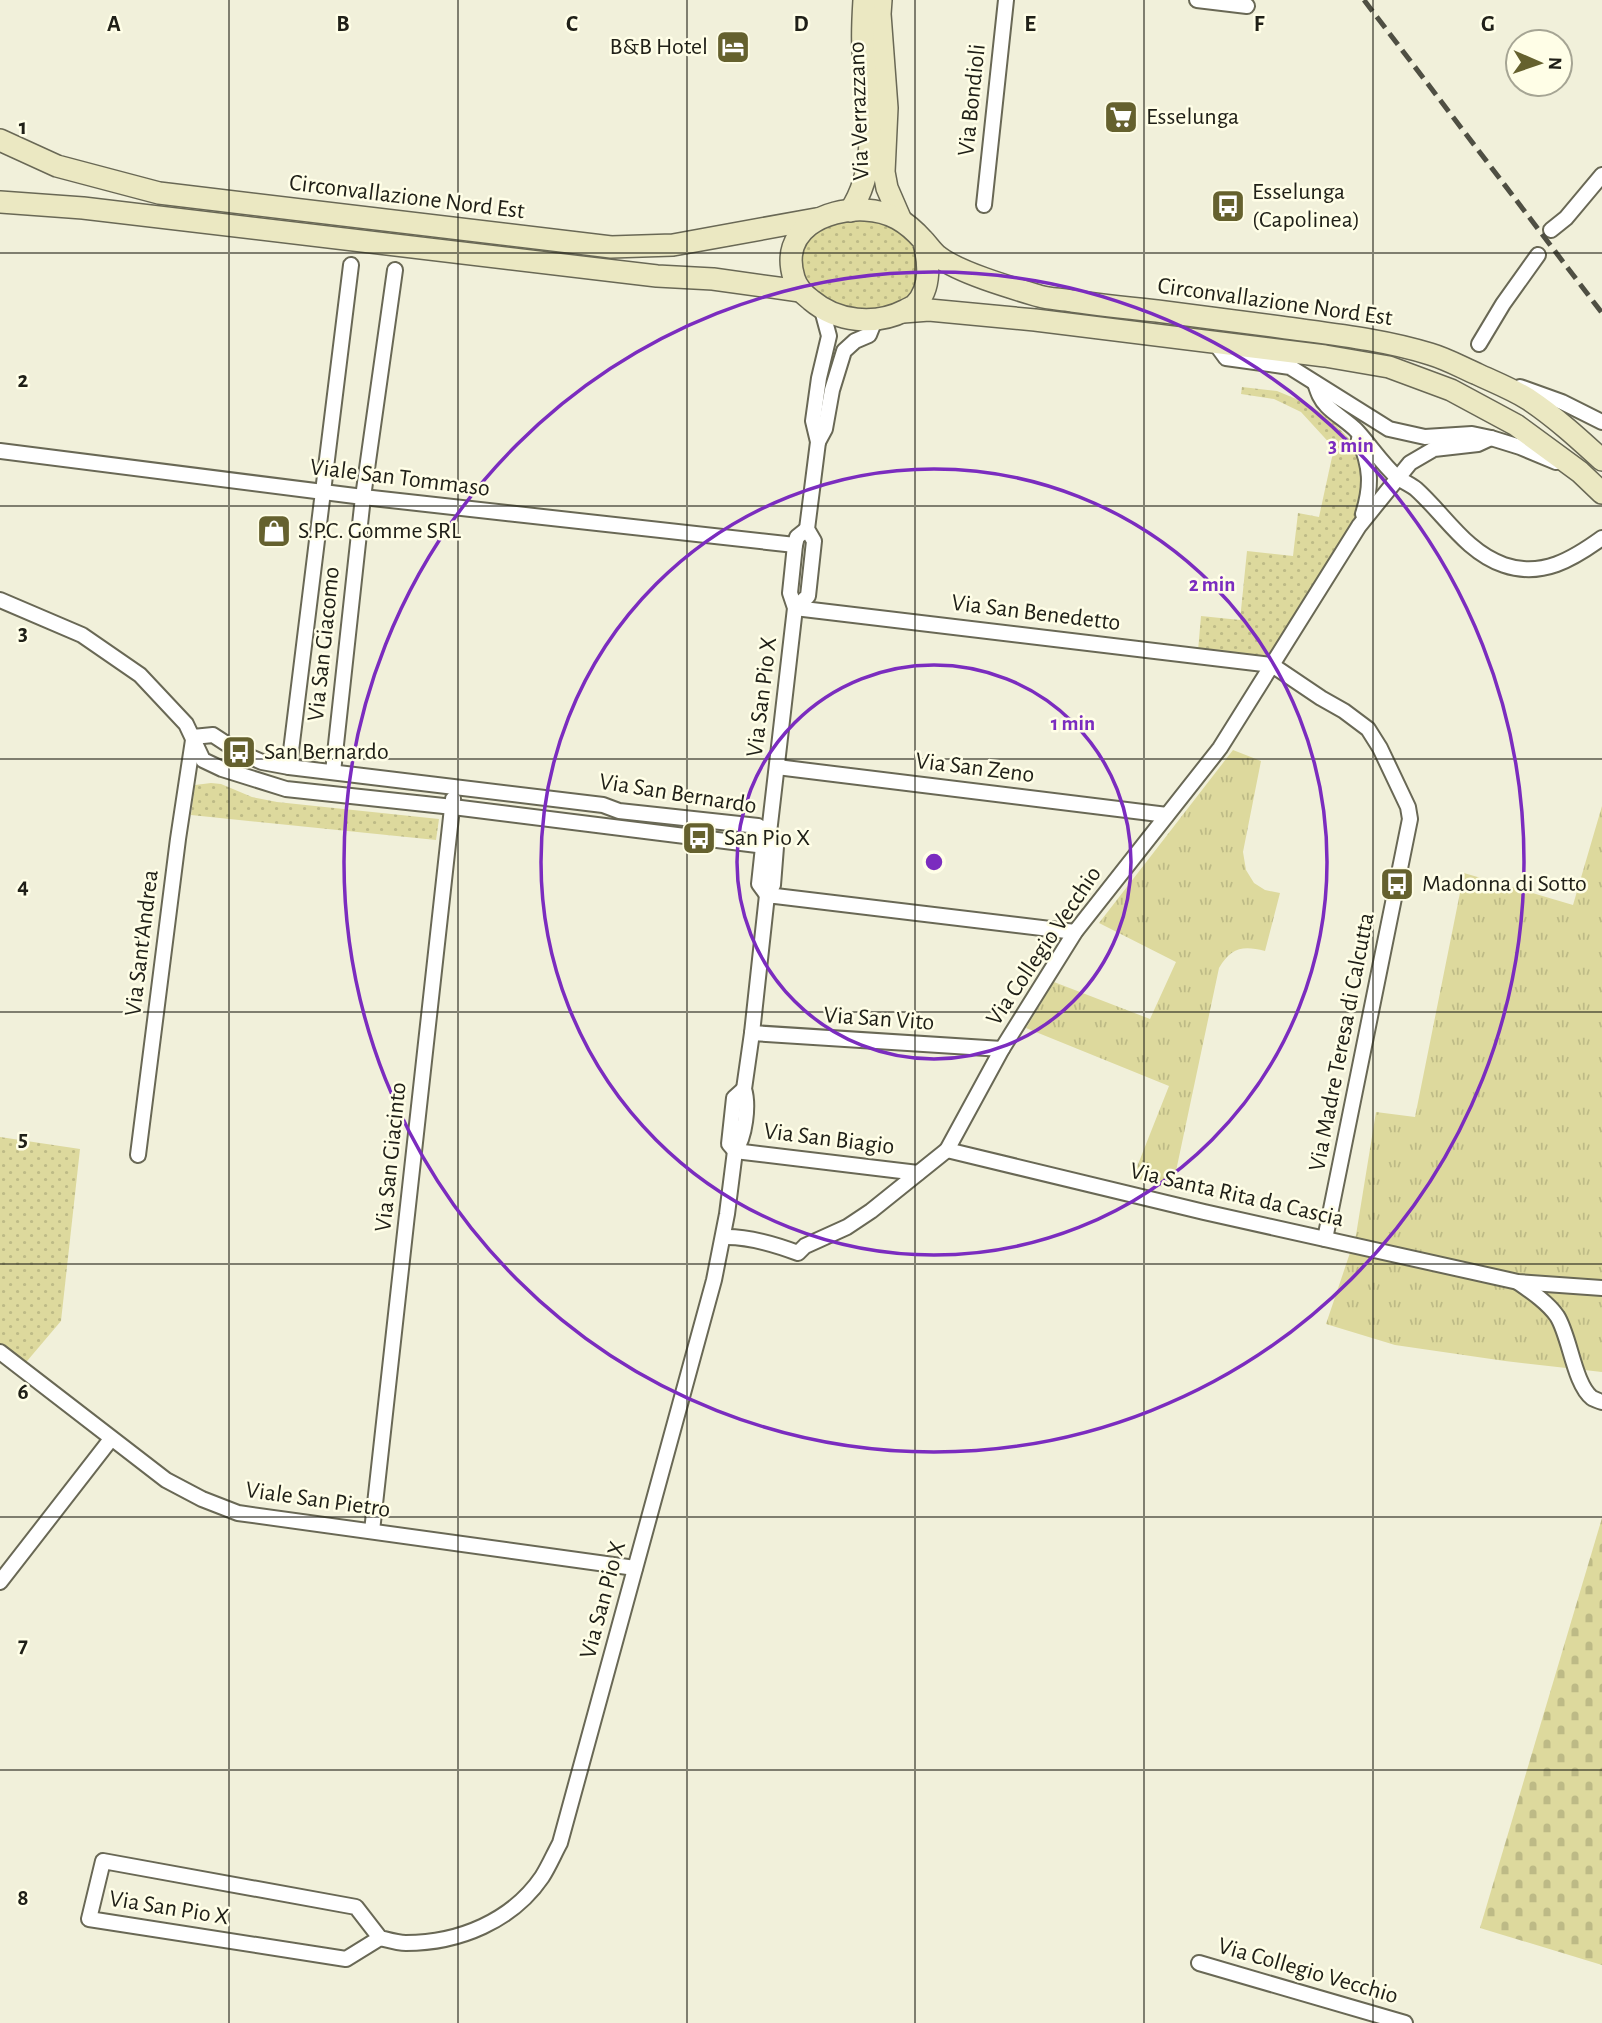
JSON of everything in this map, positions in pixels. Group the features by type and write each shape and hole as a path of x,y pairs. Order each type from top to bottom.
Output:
{"main road":[{"name":"Via Verrazzano","path":"850,211 866,176 869,152 868,98 863,48 864,0"},
{"name":"Via Verrazzano","path":"881,0 887,108 884,172 887,188 900,218"},
{"name":"Circonvallazione Nord Est","path":"0,140 57,166 159,193 611,247 673,245 816,219 835,212 867,210 900,218 914,229 938,257 972,273 1041,297 1360,338 1429,354 1527,399 1570,430 1602,460"},
{"name":"Circonvallazione Nord Est","path":"0,202 83,208 657,276 713,279 800,291 822,310 862,320 887,318 915,305 924,290 929,269 923,240"},
{"path":"800,291 792,271 793,250 797,237 816,219"},
{"name":"Circonvallazione Nord Est","path":"901,312 929,310 1009,318 1325,356 1389,367 1451,390 1516,425 1580,472 1602,493"}],"street":[{"name":"Via Bondioli","path":"984,205 1006,0"},
{"path":"1197,0 1247,6"},
{"path":"1551,230 1566,218 1602,175"},
{"path":"1479,344 1503,303 1538,255"},
{"name":"Via San Giacomo","path":"289,767 351,265"},
{"name":"Via San Giacomo","path":"333,772 363,497 395,271"},
{"name":"Via San Pio X","path":"795,608 808,596 814,541 807,529 818,442 813,421 829,336 822,310"},
{"name":"Via San Pio X","path":"818,442 825,429 831,390 844,351 855,341 869,335 875,320"},
{"name":"Circonvallazione Nord Est","path":"1215,343 1226,358 1290,367 1389,429 1425,437 1472,434 1491,438"},
{"path":"1315,383 1326,405 1355,429 1398,478 1415,488 1463,539 1486,557 1505,566 1524,569 1551,567 1577,556 1602,538"},
{"path":"1498,384 1523,387 1602,422"},
{"name":"Via Collegio Vecchio","path":"1355,429 1368,460 1370,478 1368,500 1359,526"},
{"path":"1491,438 1580,472"},
{"name":"Via Collegio Vecchio","path":"723,1237 736,1236 798,1253 805,1246 847,1227 872,1211 947,1150 1002,1049 1075,932 1220,748 1359,526 1410,463 1434,449 1478,444 1491,438"},
{"name":"Viale San Tommaso","path":"0,451 363,497 795,545"},
{"name":"Via San Pio X","path":"380,1938 346,1959 89,1919 103,1861 356,1907 380,1938 404,1943 448,1940 487,1925 520,1903 542,1876 560,1843 690,1373 723,1237 735,1151 729,1144 734,1098 744,1089 752,1033 766,895 759,884 763,846 769,834 795,608 790,593 795,545 797,537 807,529"},
{"name":"Via San Bernardo","path":"0,600 82,635 140,675 186,724 203,760 222,769 286,789 757,845 769,834 758,826 619,811 603,805 289,767 262,762 239,752 213,735 193,737"},
{"name":"Via San Benedetto","path":"795,608 1272,665"},
{"name":"Via Madre Teresa di Calcutta","path":"1272,665 1368,729 1380,747 1408,807 1410,819 1325,1239"},
{"name":"Via Sant'Andrea","path":"138,1155 193,737"},
{"name":"Via San Zeno","path":"777,767 1167,815"},
{"name":"Via San Giacinto","path":"372,1531 454,787"},
{"path":"766,895 1075,932"},
{"name":"Via San Vito","path":"752,1033 1002,1049"},
{"name":"Via Santa Rita da Cascia","path":"947,1150 1518,1282 1602,1288"},
{"name":"Via San Biagio","path":"735,1151 918,1172"},
{"name":"Via Santa Rita da Cascia","path":"1518,1282 1556,1315 1585,1390 1592,1398 1602,1402"},
{"name":"Viale San Pietro","path":"0,1352 166,1480 202,1499 238,1513 635,1568"},
{"path":"0,1582 111,1439"},
{"name":"Via Collegio Vecchio","path":"1199,1963 1405,2023"}],"green space":[{"path":"852,219 896,229 912,243 917,253 919,273 909,296 878,310 848,309 829,303 809,285 804,275 803,256 810,238 816,230 828,223"},
{"path":"1242,387 1277,391 1306,403 1330,419 1352,442 1361,462 1364,499 1353,525 1270,657 1198,651 1201,616 1240,620 1247,551 1293,556 1298,513 1319,517 1334,448 1301,412 1274,399 1241,394"},
{"path":"1233,750 1261,761 1243,852 1246,870 1254,883 1265,890 1280,893 1265,951 1250,948 1238,950 1228,956 1219,968 1172,1190 1133,1177 1169,1086 1026,1028 1054,982 1150,1019 1176,962 1099,923"},
{"path":"221,784 252,797 277,802 439,819 436,840 191,815 195,785"},
{"path":"1602,806 1602,1372 1395,1345 1326,1324 1356,1235 1376,1112 1415,1117 1464,873 1573,905"},
{"path":"0,1137 80,1149 61,1321 22,1367 0,1350"},
{"path":"1602,1518 1602,1965 1480,1928"}],"railway":[{"path":"1364,0 1602,313"}],"place":[{"name":"B&B Hotel","path":"733,47"},
{"name":"Esselunga","path":"1121,117"},
{"name":"Esselunga (Capolinea)","path":"1228,206"},
{"name":"S.P.C. Gomme SRL","path":"274,531"},
{"name":"San Bernardo","path":"239,752"},
{"name":"San Pio X","path":"699,838"},
{"name":"Madonna di Sotto","path":"1397,884"}]}
